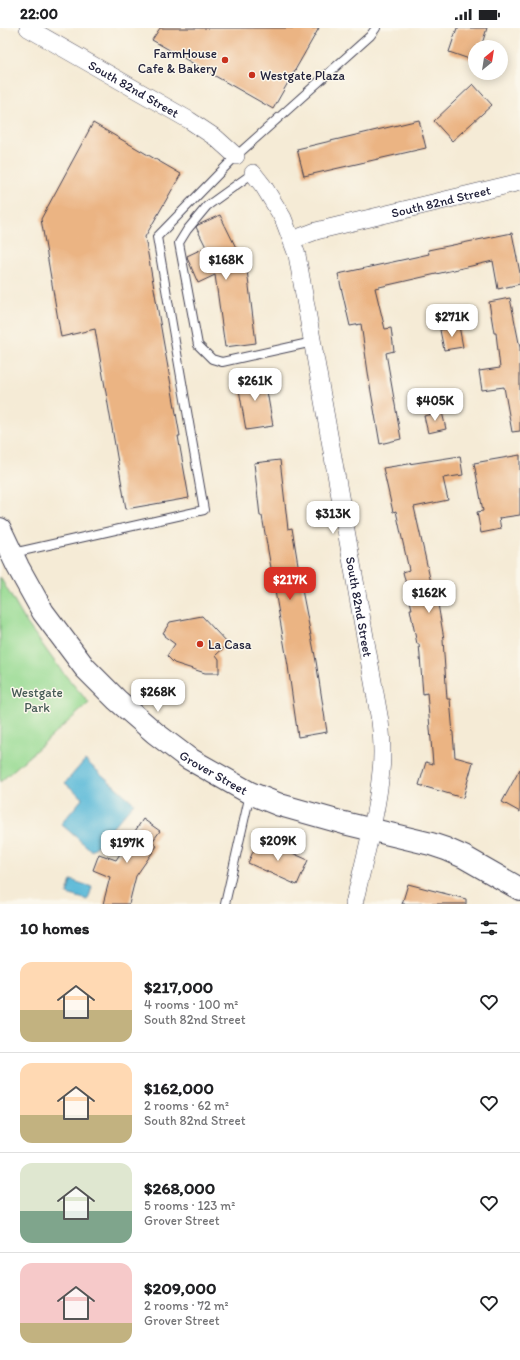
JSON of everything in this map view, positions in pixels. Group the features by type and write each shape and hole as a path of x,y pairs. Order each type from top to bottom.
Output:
{"street":[{"name":"South 82nd Street","path":"28,28 189,120 216,138 236,156"},
{"name":"South 82nd Street","path":"253,173 264,187 283,218 297,255 380,721 382,746 381,771 376,805 354,904"},
{"name":"South 82nd Street","path":"292,240 324,230 520,182"},
{"name":"Grover Street","path":"0,529 43,612 85,668 117,700 155,733 188,758 250,793 280,805 446,849 464,857 520,889"}],"lane":[{"path":"12,553 204,510 157,237 236,156 370,36 376,28"},
{"path":"253,173 207,206 187,230 180,243 185,279 198,345 212,359 222,362 313,342"},
{"path":"225,904 250,793"}],"green space":[{"name":"Westgate Park","path":"0,577 26,622 60,669 89,703 0,782"}],"water":[{"path":"85,760 134,803 92,851 61,824 83,798 65,783"},
{"path":"71,880 92,887 88,900 67,894"}],"building":[{"name":"Westgate Plaza","path":"160,28 319,28 273,109 152,40"},
{"path":"457,28 487,28 483,40 468,40 468,59 449,52"},
{"path":"473,84 492,105 452,141 434,121"},
{"path":"419,120 426,148 304,176 297,149"},
{"path":"93,123 181,174 145,237 180,436 178,436 189,498 126,509 95,329 61,337 41,219"},
{"path":"220,215 247,270 256,343 225,347 215,275 198,283 188,260 187,256 206,247 196,227"},
{"path":"512,233 520,273 520,284 498,289 493,261 375,288 385,329 391,328 394,351 386,353 401,439 380,444 361,324 350,326 338,274 429,254 428,250"},
{"path":"510,298 520,348 520,431 512,432 504,387 482,390 479,371 500,368 496,333 494,333 489,302"},
{"path":"459,326 463,347 444,350 440,330"},
{"path":"264,374 273,426 246,430 237,378"},
{"path":"442,412 446,429 428,433 424,416"},
{"path":"520,455 520,515 499,518 501,529 481,533 477,512 483,511 474,463"},
{"path":"460,456 463,475 443,478 448,500 414,507 436,605 438,604 444,639 447,699 450,699 455,757 473,762 463,798 419,785 426,762 433,764 427,693 423,694 419,644 417,644 410,609 412,609 403,572 409,570 396,511 393,512 383,468"},
{"path":"280,460 288,529 292,528 327,732 298,737 288,666 262,516 260,516 254,463"},
{"name":"La Casa","path":"202,616 228,644 216,655 219,659 219,673 205,673 174,663 167,656 175,644 164,636 165,634 163,633 170,622"},
{"path":"520,769 520,812 502,802"},
{"path":"143,819 160,831 152,842 157,846 136,876 129,904 103,904 110,877 93,870 99,854 116,860"},
{"path":"259,838 308,860 297,885 248,863"},
{"path":"408,884 466,899 466,904 402,904"}],"place":[{"name":"FarmHouse Cafe & Bakery","path":"225,60"},
{"name":"Westgate Plaza","path":"252,75"},
{"name":"La Casa","path":"200,644"}]}
